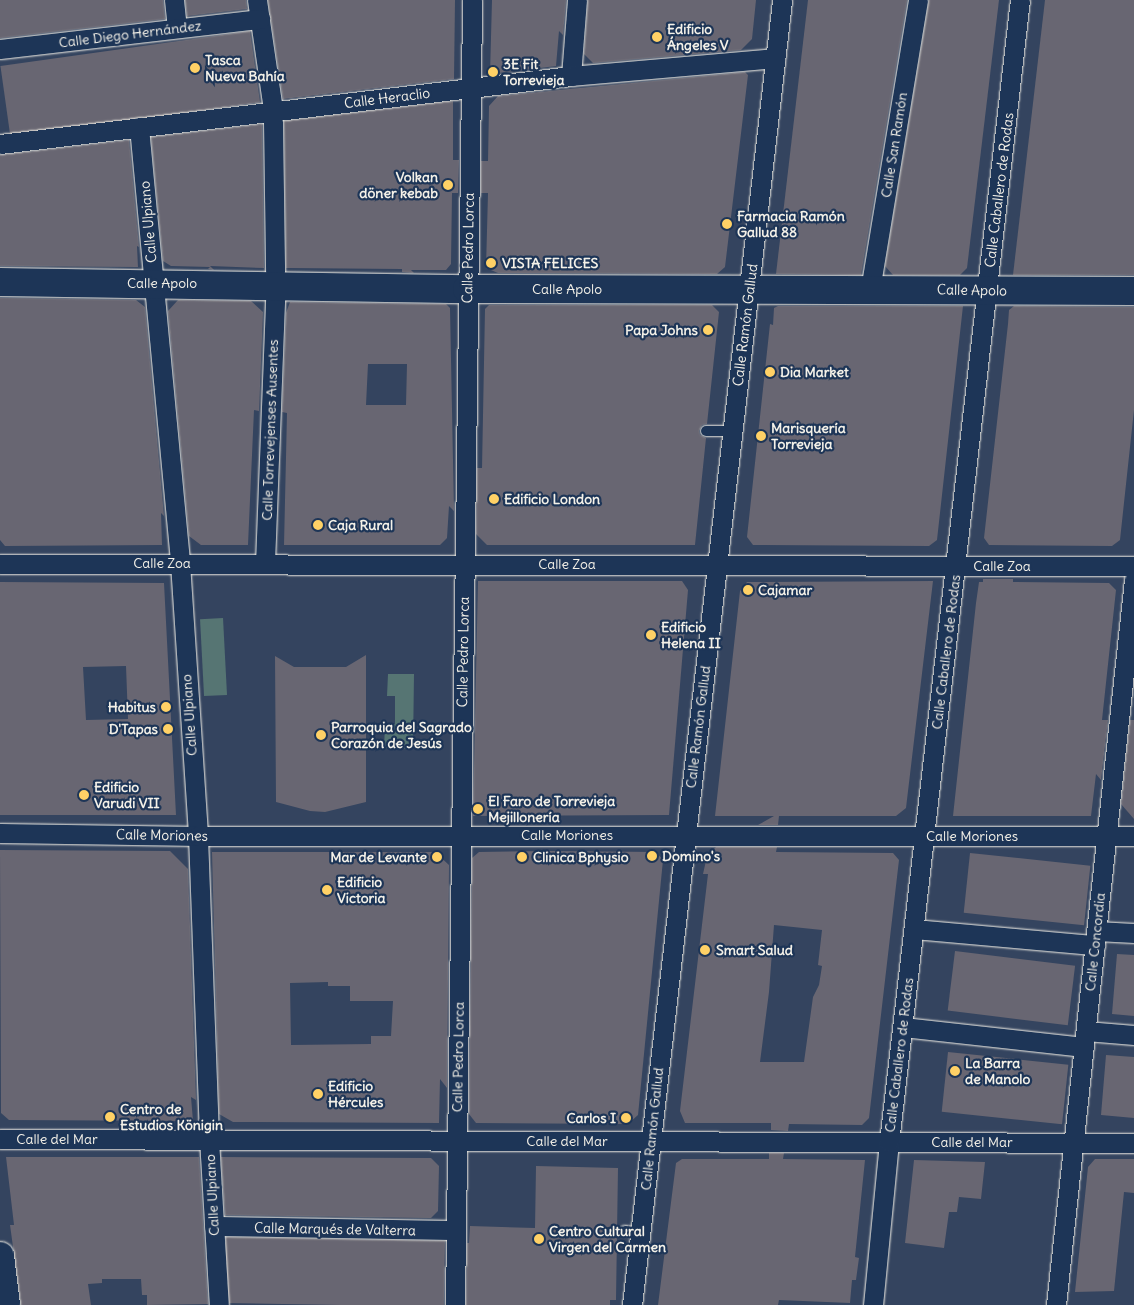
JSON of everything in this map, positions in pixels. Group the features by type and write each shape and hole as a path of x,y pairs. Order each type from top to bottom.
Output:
{"street":[{"path":"174,0 177,28"},
{"path":"257,0 272,102"},
{"name":"Calle Pedro Lorca","path":"455,1305 472,0"},
{"path":"571,76 576,0"},
{"name":"Calle Ramón Gallud","path":"631,1305 782,0"},
{"name":"Calle San Ramón","path":"870,290 918,0"},
{"name":"Calle Caballero de Rodas","path":"873,1305 889,1142 1020,0"},
{"name":"Calle Diego Hernández","path":"0,49 260,19"},
{"name":"Calle Heraclio","path":"0,144 571,76 775,58"},
{"path":"273,122 275,271"},
{"name":"Calle Ulpiano","path":"139,127 180,563 198,836 209,1138 219,1305"},
{"name":"Calle Apolo","path":"0,282 467,289 1134,291"},
{"name":"Calle Torrevejenses Ausentes","path":"265,563 275,298"},
{"name":"Calle Zoa","path":"0,564 1134,566"},
{"name":"Calle Concordia","path":"1056,1305 1134,580"},
{"name":"Calle Moriones","path":"0,833 198,836 686,834 1134,836"},
{"path":"914,929 1095,938 1134,933"},
{"path":"903,1027 1085,1039 1134,1035"},
{"name":"Calle del Mar","path":"0,1139 209,1138 1134,1142"},
{"name":"Calle Marqués de Valterra","path":"214,1226 455,1230"},
{"path":"0,1256 6,1305"}],"lane":[{"path":"706,431 733,431"},
{"path":"631,1305 626,1298 629,1231 640,1161 650,1141"}],"green space":[{"path":"223,618 227,695 204,696 200,619"},
{"path":"388,674 414,674 413,749 384,748 385,725 395,724 395,696 387,696"}],"building":[{"path":"0,0 163,0 165,19 0,38"},
{"path":"185,0 246,0 247,9 187,16"},
{"path":"268,0 455,0 454,79 283,99"},
{"path":"492,0 566,0 563,35 559,31 556,66 490,74"},
{"path":"588,0 756,0 752,39 741,50 593,63 584,54"},
{"path":"808,0 907,0 861,275 776,274"},
{"path":"929,0 999,0 967,268 960,275 893,275 885,266"},
{"path":"1045,0 1134,0 1134,275 1013,275"},
{"path":"250,31 260,102 10,137 0,66"},
{"path":"745,72 748,75 725,267 717,274 498,273 486,268 488,193 481,193 481,161 488,161 489,106 498,96"},
{"path":"453,101 453,160 459,160 458,193 452,193 451,264 446,270 411,270 414,273 402,272 402,269 286,268 284,121"},
{"path":"262,124 264,268 210,266 214,270 208,269 210,267 171,266 163,261 151,137"},
{"path":"129,140 139,247 137,246 138,267 0,266 0,155"},
{"path":"0,298 136,300 145,307 164,516 161,513 162,545 5,546 0,540"},
{"path":"178,300 251,301 263,312 259,411 254,410 248,545 201,545 189,536 168,311"},
{"path":"290,302 446,304 450,308 454,511 449,506 447,538 440,545 284,545 287,413 282,412 286,313","holes":["368,364 407,364 406,405 366,405"]},
{"path":"489,305 712,305 719,312 707,424 702,425 699,431 700,435 706,438 695,545 487,545 476,534 477,468 482,468 485,309"},
{"path":"778,306 963,306 937,540 929,546 753,545 747,537 770,324 773,325 774,308"},
{"path":"1014,306 1134,307 1134,410 1120,540 1112,546 989,545 984,538 1009,310"},
{"path":"983,579 1013,579 1013,582 1109,583 1116,590 1102,720 1108,720 1101,780 1096,774 1091,816 953,816 976,603 979,582 983,582"},
{"path":"478,581 682,581 688,590 669,815 473,816"},
{"path":"933,581 906,808 896,816 779,816 778,825 758,825 774,816 715,816 740,591 747,582"},
{"path":"0,582 164,583 176,815 0,815","holes":["126,666 128,719 86,720 83,667"]},
{"name":"Parroquia del Sagrado Corazón de Jesús","path":"366,655 366,802 325,812 310,811 276,802 275,656 294,667 346,667"},
{"path":"1130,720 1134,720 1134,819 1121,804"},
{"path":"716,847 777,847 776,852 893,853 899,860 869,1118 862,1125 789,1124 788,1131 771,1130 771,1123 685,1123 680,1111 708,874 703,874 707,856","holes":["774,925 822,930 818,965 822,966 819,985 813,997 804,1062 760,1062 769,992"]},
{"path":"0,850 170,851 188,869 196,1100 191,1097 193,1121 9,1120 1,1113"},
{"path":"212,852 435,852 449,865 447,1088 440,1079 439,1123 233,1122 219,1114","holes":["328,982 328,986 350,986 350,1001 393,1001 391,1036 371,1036 371,1044 291,1045 290,983"]},
{"path":"479,852 656,852 663,860 638,1115 628,1124 476,1123 469,1114 472,858"},
{"path":"970,853 1090,866 1084,925 964,913"},
{"path":"955,951 1075,966 1068,1025 948,1011"},
{"path":"1117,954 1134,955 1134,1016 1112,1014"},
{"path":"948,1052 1068,1065 1062,1124 942,1112"},
{"path":"1106,1055 1134,1057 1134,1118 1101,1115"},
{"path":"769,1153 784,1153 783,1159 865,1160 855,1257 859,1258 856,1280 852,1280 850,1303 779,1300 778,1305 658,1305 676,1163 682,1159 769,1159"},
{"path":"6,1157 199,1157 208,1304 147,1305 147,1295 142,1295 141,1279 102,1279 102,1283 88,1284 91,1305 21,1305 10,1225 14,1225"},
{"path":"221,1157 431,1158 439,1166 438,1211 431,1218 225,1215"},
{"path":"1095,1159 1134,1159 1134,1193 1124,1192 1114,1291 1075,1292 1088,1167"},
{"path":"914,1160 985,1162 981,1199 959,1197 957,1212 949,1212 944,1248 905,1243"},
{"path":"536,1166 618,1168 616,1300 610,1300 610,1305 466,1305 467,1243 469,1243 470,1226 535,1228"},
{"path":"226,1237 445,1241 444,1305 225,1303"}],"place":[{"name":"Edificio Ángeles V","path":"657,37"},
{"name":"Tasca Nueva Bahía","path":"195,68"},
{"name":"3E Fit Torrevieja","path":"493,72"},
{"name":"Volkan döner kebab","path":"448,185"},
{"name":"Farmacia Ramón Gallud 88","path":"727,224"},
{"name":"VISTA FELICES","path":"491,263"},
{"name":"Papa Johns","path":"708,330"},
{"name":"Dia Market","path":"770,372"},
{"name":"Marisquería Torrevieja","path":"761,436"},
{"name":"Edificio London","path":"494,499"},
{"name":"Caja Rural","path":"318,525"},
{"name":"Cajamar","path":"748,590"},
{"name":"Edificio Helena II","path":"651,635"},
{"name":"Habitus","path":"166,707"},
{"name":"D'Tapas","path":"168,729"},
{"name":"Parroquia del Sagrado Corazón de Jesús","path":"321,735"},
{"name":"Edificio Varudi VII","path":"84,795"},
{"name":"El Faro de Torrevieja Mejillonería","path":"478,809"},
{"name":"Domino's","path":"652,856"},
{"name":"Mar de Levante","path":"437,857"},
{"name":"Clinica Bphysio","path":"522,857"},
{"name":"Edificio Victoria","path":"327,890"},
{"name":"Smart Salud","path":"705,950"},
{"name":"La Barra de Manolo","path":"955,1071"},
{"name":"Edificio Hércules","path":"318,1094"},
{"name":"Centro de Estudios Königin","path":"110,1117"},
{"name":"Carlos I","path":"626,1118"},
{"name":"Centro Cultural Virgen del Carmen","path":"539,1239"}]}
